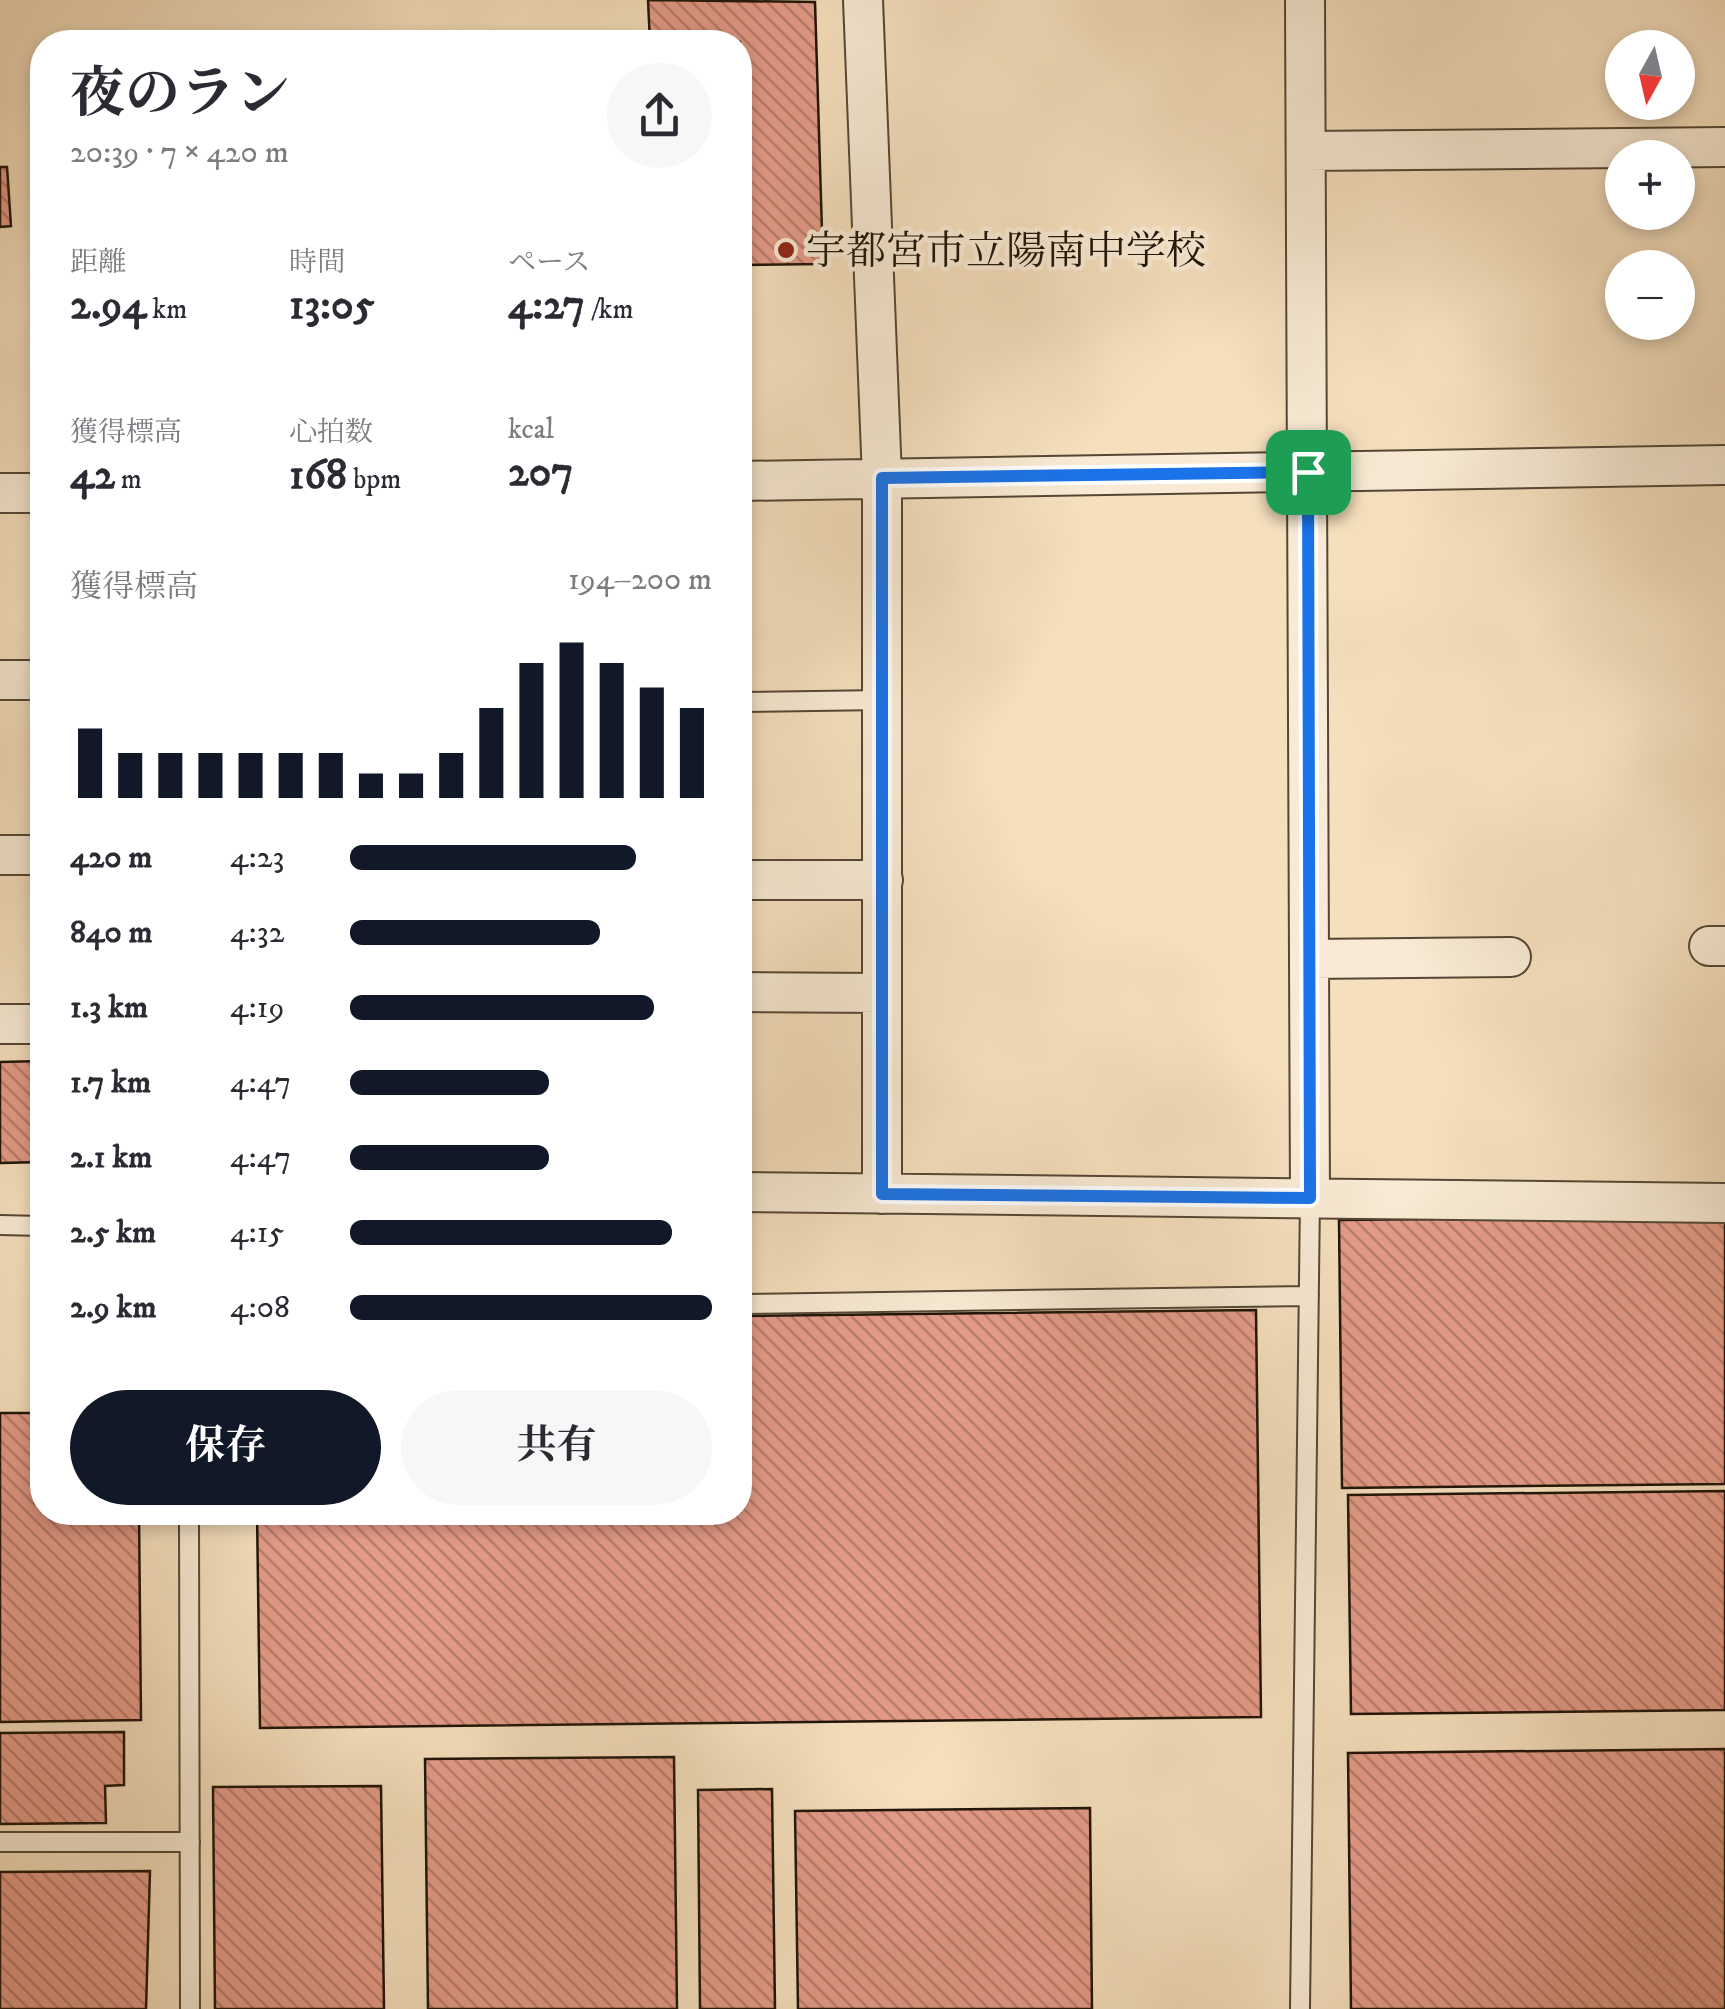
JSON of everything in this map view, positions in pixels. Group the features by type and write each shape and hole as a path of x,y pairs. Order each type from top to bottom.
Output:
{"street":[{"path":"863,0 882,478 882,1194"},
{"path":"1306,0 1310,1198"},
{"path":"1306,151 1725,147"},
{"path":"752,481 1725,465"},
{"path":"0,494 30,493"},
{"path":"0,680 30,680"},
{"path":"0,855 30,855"},
{"path":"752,880 882,880"},
{"path":"1310,959 1510,957"},
{"path":"752,992 882,993"},
{"path":"0,1024 30,1024"},
{"path":"752,1192 1725,1203"}],"lane":[{"path":"752,702 882,700"},
{"path":"1300,2009 1310,1198"},
{"path":"0,1225 30,1226"},
{"path":"752,1304 1309,1296"},
{"path":"189,1525 190,2009"},
{"path":"0,1842 190,1842"}],"building":[{"path":"648,0 815,2 823,264 752,265 752,30 649,30"},
{"path":"0,167 7,167 11,226 0,227"},
{"path":"30,1061 30,1162 0,1163 0,1062"},
{"path":"1725,1216 1725,1484 1342,1488 1339,1220"},
{"path":"1256,1310 1261,1717 260,1728 257,1525 752,1525 752,1316"},
{"path":"0,1413 30,1413 30,1525 139,1525 141,1720 0,1722"},
{"path":"1725,1491 1725,1710 1351,1714 1348,1495"},
{"path":"124,1732 124,1785 105,1786 106,1823 0,1824 0,1733"},
{"path":"1725,1749 1725,2009 1351,2009 1348,1753"},
{"path":"674,1757 677,2009 428,2009 425,1759"},
{"path":"381,1786 384,2009 215,2009 213,1787"},
{"path":"772,1789 775,2009 700,2009 698,1790"},
{"path":"1090,1808 1092,2009 798,2009 795,1811"},
{"path":"150,1871 146,2009 0,2009 0,1872"}],"place":[{"name":"宇都宮市立陽南中学校","path":"786,250"}],"route":[{"path":"1308,472 1310,1198 882,1194 882,478 1308,472"}]}
